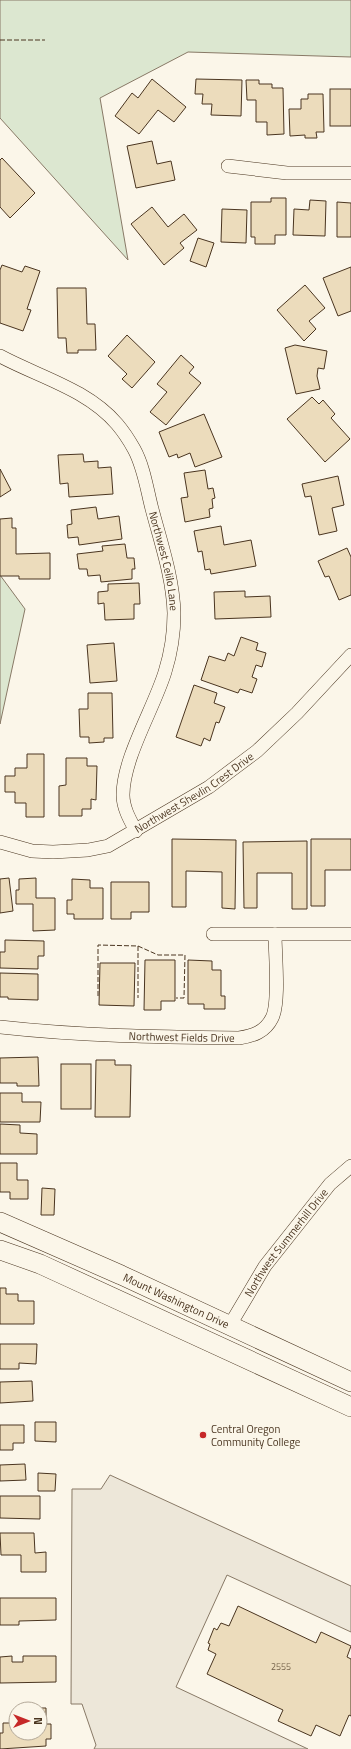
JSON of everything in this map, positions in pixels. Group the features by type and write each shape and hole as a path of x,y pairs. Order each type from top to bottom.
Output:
{"main road":[{"name":"Mount Washington Drive","path":"0,1222 230,1325 351,1382"},
{"name":"Mount Washington Drive","path":"0,1250 40,1264 351,1407"}],"street":[{"path":"228,166 287,172 351,173"},
{"name":"Northwest Celilo Lane","path":"0,356 46,379 68,387 90,401 116,423 134,449 144,475 171,580 174,612 172,642 165,672 126,775 123,795 125,807 136,831"},
{"name":"Northwest Shevlin Crest Drive","path":"0,842 32,851 88,850 108,846 209,787 257,751 297,713 351,655"},
{"path":"214,934 351,934"},
{"name":"Northwest Fields Drive","path":"0,1027 37,1031 135,1037 239,1038 254,1036 265,1028 272,1018 275,1006 275,934"},
{"name":"Northwest Summerhill Drive","path":"230,1325 264,1266 330,1184 351,1166"}],"green space":[{"path":"0,0 351,0 351,57 188,52 100,98 128,260 0,118"},
{"path":"0,575 25,609 0,724"}],"shaded area":[{"path":"110,1475 351,1586 351,1632 227,1575 176,1687 308,1749 94,1749 96,1745 82,1704 71,1704 72,1489 101,1489"}],"building":[{"path":"152,79 186,107 174,122 158,110 139,134 115,116 132,93 138,98"},
{"path":"196,79 242,80 241,116 211,115 212,104 202,104 203,94 195,94"},
{"path":"246,80 259,80 259,84 272,84 272,88 283,88 284,134 267,135 267,122 256,122 256,100 247,100"},
{"path":"330,89 351,89 351,126 330,126"},
{"path":"308,94 323,94 324,132 316,132 317,138 305,138 305,135 290,136 289,109 301,109 301,99 308,99"},
{"path":"152,141 157,164 171,161 175,180 136,188 127,146"},
{"path":"2,158 35,193 10,218 0,207 0,160"},
{"path":"271,198 286,198 286,235 275,235 275,244 255,244 255,237 251,237 251,202 271,202"},
{"path":"310,200 326,201 325,236 293,235 294,209 309,210"},
{"path":"337,202 351,203 351,237 337,237"},
{"path":"152,207 168,227 184,214 197,230 180,243 184,248 164,265 131,224"},
{"path":"222,209 247,210 246,243 221,242"},
{"path":"198,238 214,243 206,267 190,261"},
{"path":"2,265 22,272 25,266 40,271 27,309 31,310 23,331 0,323 0,270"},
{"path":"351,267 351,311 338,316 323,278"},
{"path":"305,285 325,308 309,321 316,329 304,341 277,310"},
{"path":"57,288 86,288 87,324 95,324 96,350 78,350 78,353 67,353 66,338 58,338"},
{"path":"127,335 155,362 132,388 122,379 127,374 108,356"},
{"path":"295,345 327,351 324,369 318,368 317,376 320,389 296,394 285,348"},
{"path":"181,355 194,367 189,373 201,383 166,425 150,412 167,392 157,384"},
{"path":"312,397 319,404 323,400 335,414 331,418 350,439 325,462 287,419"},
{"path":"204,414 222,457 195,467 190,453 178,458 177,454 169,457 159,432"},
{"path":"83,454 84,462 98,461 98,468 111,467 113,494 69,497 68,483 60,484 58,455"},
{"path":"0,469 11,490 0,497"},
{"path":"205,470 208,489 213,488 215,498 212,499 213,508 209,509 210,517 185,522 181,498 188,497 184,473"},
{"path":"338,476 344,505 332,508 337,531 319,535 311,496 305,497 302,484"},
{"path":"96,507 98,519 119,516 122,539 79,545 78,537 68,538 67,525 72,524 71,510"},
{"path":"12,518 12,528 16,528 16,554 50,553 50,579 19,579 19,576 0,576 0,519"},
{"path":"221,526 224,545 251,540 256,566 211,574 210,569 205,570 202,551 198,552 194,531"},
{"path":"125,544 127,558 134,558 135,569 132,569 132,579 101,582 100,575 88,576 87,569 79,569 77,554 103,551 102,546"},
{"path":"347,548 351,557 351,595 339,600 329,576 325,577 318,561"},
{"path":"139,583 140,604 134,604 134,619 105,620 104,603 98,604 98,592 108,591 108,584"},
{"path":"245,591 245,597 270,596 271,617 215,619 214,592"},
{"path":"241,637 258,643 256,650 266,653 262,667 256,665 252,677 257,679 252,693 240,689 238,693 201,680 209,656 225,661 228,653 234,656"},
{"path":"114,643 117,681 90,683 87,645"},
{"path":"194,685 217,693 214,703 225,707 219,723 216,722 210,741 204,738 201,746 176,737"},
{"path":"88,693 112,693 113,738 104,738 104,742 89,743 89,737 80,737 79,709 88,709"},
{"path":"27,754 44,754 44,817 26,817 26,803 15,803 15,792 5,792 5,776 15,776 15,768 27,768"},
{"path":"66,758 87,758 87,766 97,766 96,800 91,799 91,809 82,809 82,816 59,816 59,786 66,785"},
{"path":"172,839 236,840 235,909 222,908 222,872 186,871 186,907 172,907"},
{"path":"311,839 351,839 351,870 325,870 325,906 311,906"},
{"path":"307,841 307,909 292,909 292,873 257,873 257,908 244,908 243,842"},
{"path":"9,878 13,911 0,913 0,879"},
{"path":"36,878 36,898 55,898 55,930 33,931 33,904 16,904 16,890 19,890 19,879"},
{"path":"72,879 90,880 90,888 103,888 103,919 74,919 74,914 67,914 67,900 72,900"},
{"path":"111,882 149,882 149,912 131,912 131,919 111,919"},
{"path":"5,940 44,941 44,956 38,956 38,969 0,968 0,952 5,952"},
{"path":"145,960 175,960 175,1001 161,1001 161,1010 144,1010"},
{"path":"188,960 212,961 212,970 221,970 221,996 225,996 225,1009 204,1009 204,1004 188,1004"},
{"path":"100,963 135,963 134,1006 99,1005"},
{"path":"0,973 38,974 38,1000 8,999 8,997 0,997"},
{"path":"38,1057 39,1086 17,1086 17,1083 0,1083 0,1058"},
{"path":"96,1060 115,1060 115,1065 131,1065 130,1117 95,1117"},
{"path":"61,1064 91,1064 91,1109 61,1109"},
{"path":"0,1093 22,1093 22,1102 41,1102 40,1122 0,1122"},
{"path":"0,1124 20,1125 20,1133 37,1134 37,1154 0,1154"},
{"path":"0,1163 17,1163 17,1180 28,1180 28,1199 10,1199 10,1192 0,1192"},
{"path":"42,1188 55,1189 54,1215 41,1215"},
{"path":"0,1288 6,1288 6,1294 18,1294 18,1301 34,1301 34,1324 0,1324"},
{"path":"0,1344 37,1344 36,1364 19,1363 19,1369 0,1369"},
{"path":"32,1381 33,1401 0,1403 0,1382"},
{"path":"35,1422 56,1422 56,1442 35,1441"},
{"path":"0,1425 24,1425 24,1443 13,1443 13,1450 0,1450"},
{"path":"25,1464 26,1480 0,1481 0,1465"},
{"path":"38,1473 56,1474 55,1491 38,1491"},
{"path":"0,1496 40,1496 40,1519 0,1518"},
{"path":"0,1533 34,1533 35,1553 46,1552 46,1572 21,1572 21,1555 1,1555"},
{"path":"0,1598 56,1598 56,1620 19,1621 19,1625 0,1625"},
{"path":"238,1606 316,1643 321,1632 351,1646 347,1657 351,1659 351,1716 349,1715 340,1736 316,1725 311,1736 278,1721 283,1710 207,1674 216,1654 208,1650 210,1644 208,1643 214,1628 217,1630 221,1623 229,1626"},
{"path":"12,1656 12,1662 23,1662 23,1656 56,1656 56,1682 0,1683 0,1657"},
{"path":"3,1723 8,1723 8,1741 46,1741 46,1746 0,1749 0,1733 3,1733"},
{"path":"48,1724 51,1724 51,1739 48,1739"}],"fence":[{"path":"0,40 45,40"},
{"path":"98,996 98,945 138,946 158,955 185,955 184,998 176,998"},
{"path":"138,946 138,998"}],"place":[{"name":"Central Oregon Community College","path":"203,1435"}]}
